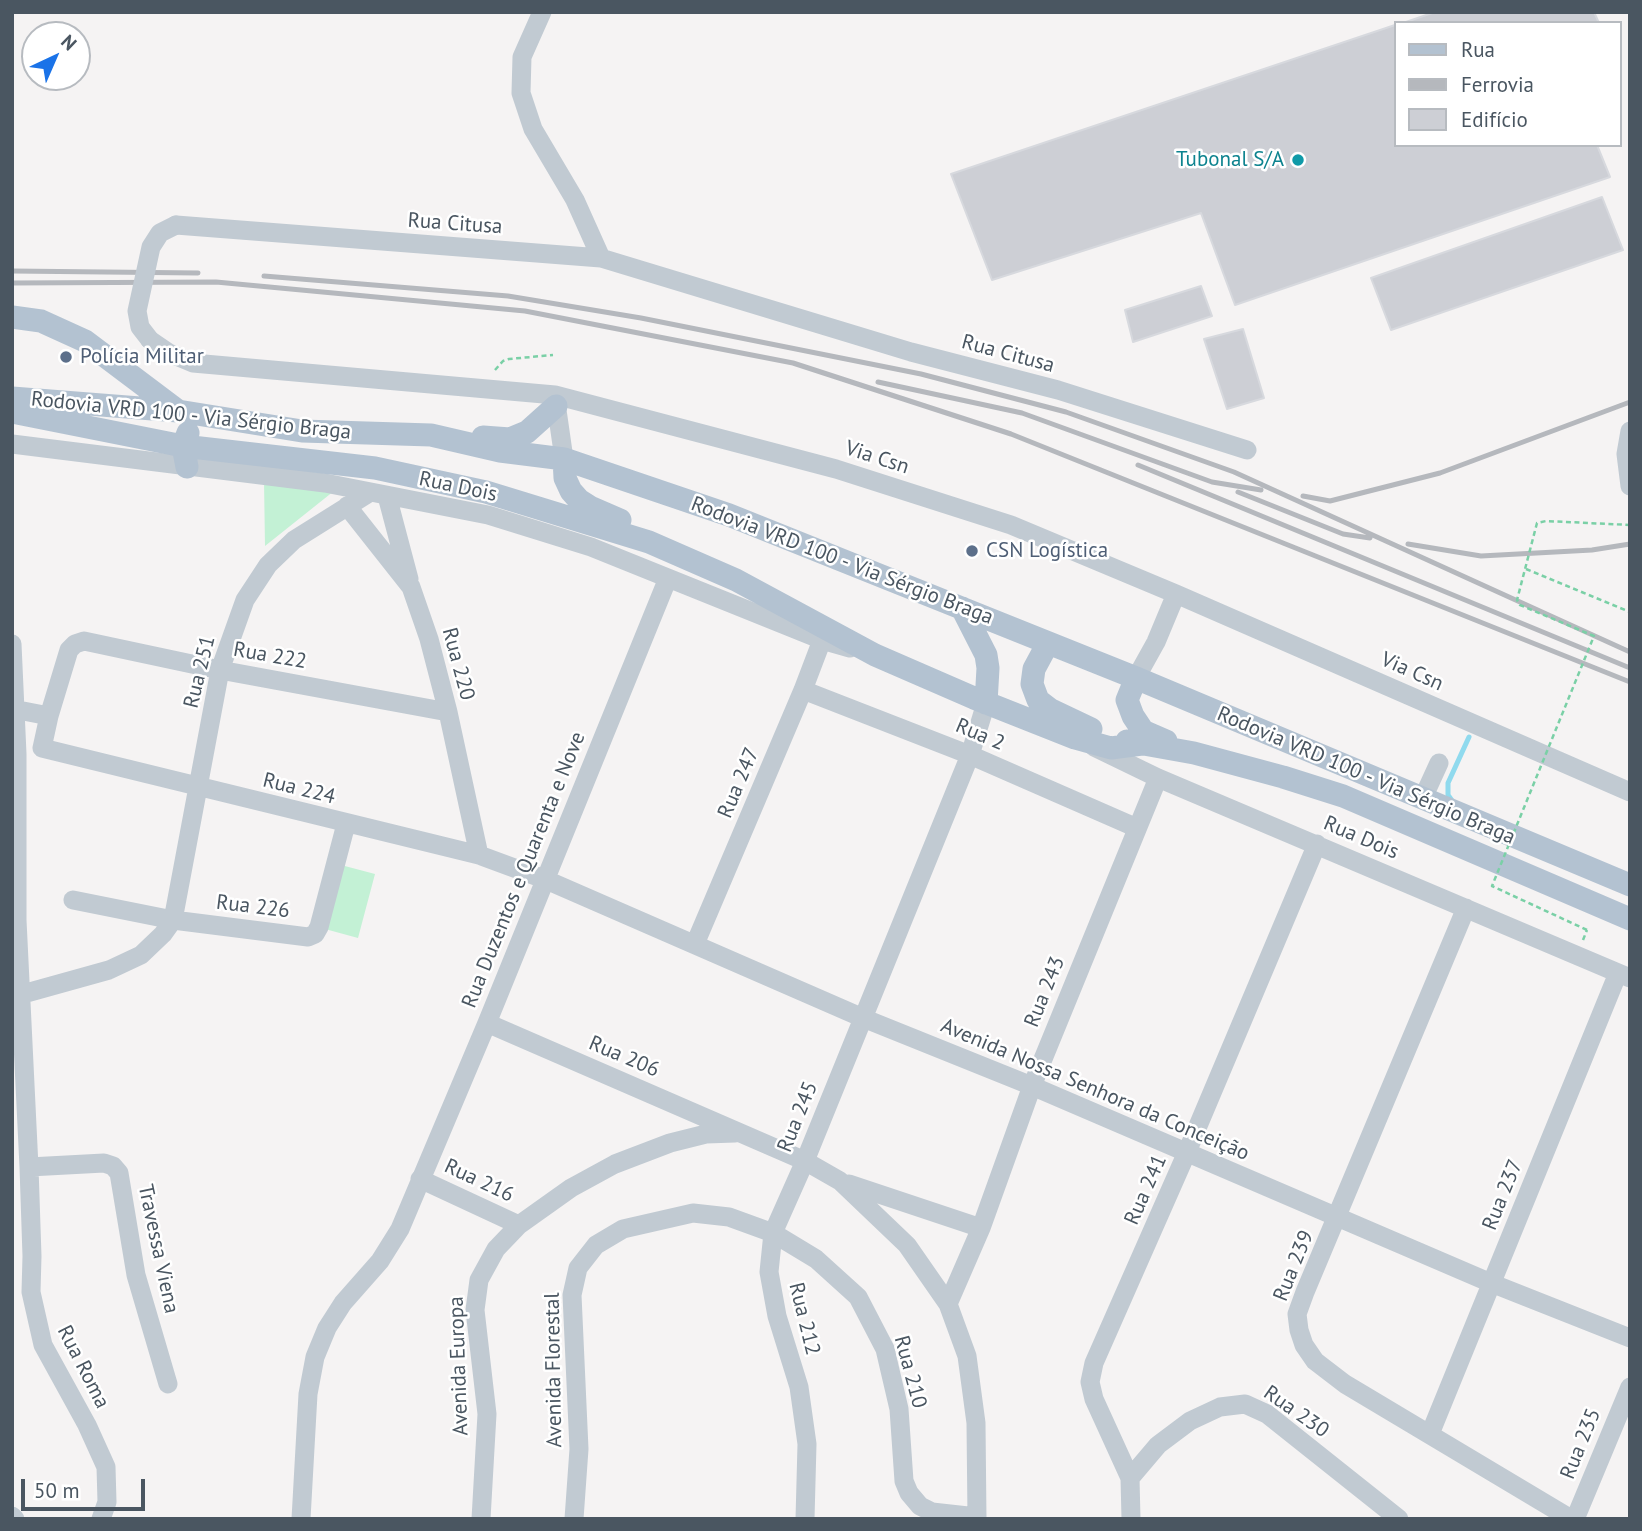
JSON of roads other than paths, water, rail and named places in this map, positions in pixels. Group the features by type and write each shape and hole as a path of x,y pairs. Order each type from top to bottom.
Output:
{"main road":[{"path":"12,317 41,321 85,341 178,411"},
{"name":"Rodovia VRD 100 - Via Sérgio Braga","path":"12,398 178,411 302,431 431,435 500,451 564,459 729,515 962,608 1630,885"},
{"path":"431,435 510,439 527,432 555,400"},
{"name":"Rodovia VRD 100 - Via Sérgio Braga","path":"12,412 185,456 375,468 486,492 649,542 736,580 874,654 1075,738 1111,748 1142,744 1194,753 1291,779 1343,796 1630,919"},
{"path":"185,456 186,437 194,429 302,431"},
{"path":"564,459 565,478 570,491 579,500 690,551 784,604"},
{"path":"962,608 986,655 989,668 986,703"},
{"path":"1048,643 1034,668 1032,684 1038,700 1051,710 1110,737 1142,744"},
{"path":"1136,678 1127,701 1143,731 1194,753"}],"street":[{"path":"542,12 522,57 521,93 533,129 575,200 601,258"},
{"name":"Rua Citusa","path":"555,400 482,388 193,363 169,353 150,340 140,327 137,311 151,247 160,233 176,225 601,258 911,352 1058,390 1247,450"},
{"path":"555,400 564,459"},
{"name":"Via Csn","path":"555,400 836,469 1011,525 1630,792"},
{"path":"1630,431 1626,454 1630,486"},
{"name":"Rua Dois","path":"12,444 185,456 488,514 591,547 822,640 874,654"},
{"path":"378,494 411,587"},
{"name":"Rua 251","path":"173,920 220,670 245,600 268,565 294,540 347,506 378,494"},
{"name":"Rua 220","path":"347,506 411,587 429,639 448,712 479,855"},
{"name":"Rua Duzentos e Quarenta e Nove","path":"301,1519 308,1394 315,1357 327,1328 343,1303 380,1261 400,1229 668,578"},
{"path":"1136,678 1156,642 1176,594"},
{"name":"Rua 247","path":"695,944 822,640"},
{"name":"Rua 222","path":"49,716 69,650 84,641 220,670 448,712"},
{"name":"Rua Roma","path":"12,644 16,995 29,1167 31,1292 43,1345 106,1466 107,1502 101,1519"},
{"name":"Rua 2","path":"803,690 970,755 1137,828"},
{"name":"Rua 245","path":"773,1233 805,1161 970,755 986,703"},
{"path":"13,709 49,716"},
{"name":"Rua 224","path":"49,716 42,748 479,855 544,879"},
{"name":"Rua Dois","path":"1075,738 1158,778 1624,976"},
{"path":"1423,798 1440,763"},
{"name":"Rua 243","path":"948,1304 981,1228 1032,1086 1158,778"},
{"name":"Rua 226","path":"73,900 173,920 308,937 315,934 319,928 346,824"},
{"name":"Rua 241","path":"1129,1478 1094,1399 1090,1382 1094,1363 1187,1153 1317,844"},
{"name":"Avenida Nossa Senhora da Conceição","path":"544,879 863,1018 1032,1086 1491,1283 1630,1338"},
{"name":"Rua 239","path":"1465,908 1297,1314 1299,1330 1304,1345 1315,1361 1345,1384 1573,1519"},
{"path":"16,995 109,970 141,955 173,920"},
{"name":"Rua 237","path":"1430,1434 1491,1283 1624,976"},
{"name":"Rua 206","path":"487,1023 743,1133 805,1161 840,1181"},
{"path":"670,1143 676,1131 680,1106"},
{"name":"Avenida Europa","path":"481,1519 487,1414 475,1310 479,1280 496,1250 519,1225 571,1188 615,1164 670,1143 706,1134 743,1133"},
{"name":"Travessa Viena","path":"29,1167 104,1163 113,1166 119,1173 136,1275 168,1384"},
{"name":"Rua 216","path":"420,1179 519,1225"},
{"path":"840,1181 981,1228"},
{"path":"840,1181 907,1245 948,1304 967,1356 976,1423 977,1518"},
{"name":"Avenida Florestal","path":"574,1519 579,1449 572,1295 578,1268 596,1245 623,1229 693,1213 729,1217 773,1233"},
{"name":"Rua 212","path":"773,1233 769,1272 777,1316 799,1387 807,1444 806,1519"},
{"name":"Rua 210","path":"773,1233 817,1259 858,1297 885,1349 899,1409 904,1481 909,1493 920,1506 932,1512 977,1518"},
{"path":"12,1280 31,1292"},
{"name":"Rua 235","path":"1573,1519 1630,1387"},
{"name":"Rua 230","path":"1129,1478 1158,1445 1190,1421 1220,1407 1245,1404 1267,1414 1399,1519"},
{"path":"1129,1478 1131,1519"}],"waterway":[{"path":"1453,802 1448,795 1448,783 1469,737"}],"railway":[{"path":"12,271 198,273"},
{"path":"264,276 508,296 641,318 921,374 1066,412 1234,472 1630,652"},
{"path":"12,283 216,282 525,311 793,363 1011,434 1630,682"},
{"path":"878,382 1022,413 1212,482 1261,490"},
{"path":"1303,496 1330,501 1440,473 1630,402"},
{"path":"1138,465 1630,668"},
{"path":"1238,492 1343,534 1370,538"},
{"path":"1408,544 1481,556 1592,550 1630,544"}],"place":[{"name":"Tubonal S/A","path":"1298,160"},
{"name":"Polícia Militar","path":"66,357"},
{"name":"CSN Logística","path":"972,551"}]}
